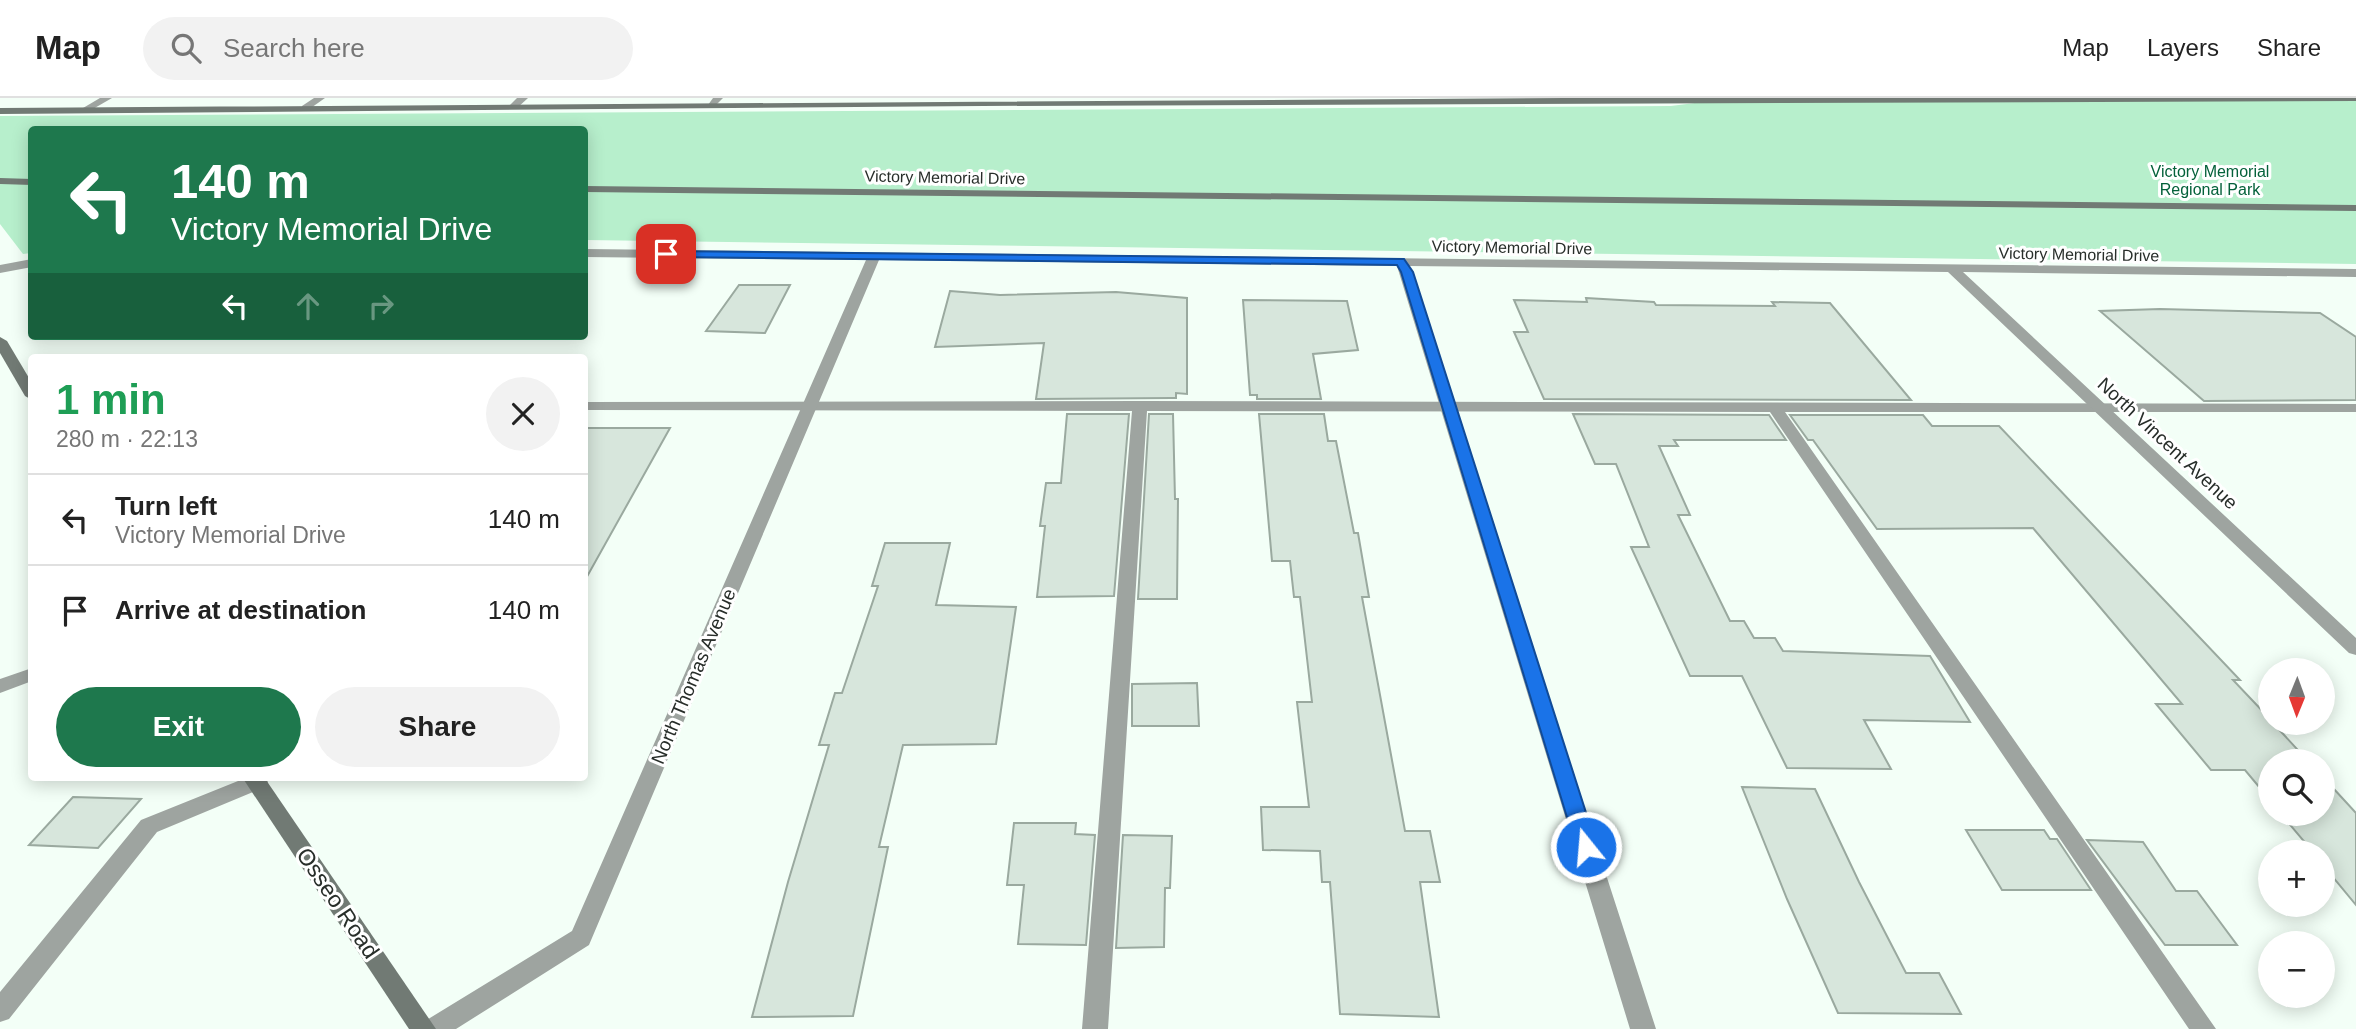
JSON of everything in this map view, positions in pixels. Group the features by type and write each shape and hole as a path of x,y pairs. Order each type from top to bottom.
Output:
{"street":[{"path":"83,111 107,98"},
{"path":"304,108 320,98"},
{"path":"513,107 523,98"},
{"path":"0,111 513,107 715,101 2356,98"},
{"path":"0,181 28,182"},
{"name":"Victory Memorial Drive","path":"588,189 2356,208"},
{"name":"Victory Memorial Drive","path":"588,253 2356,273"},
{"name":"North Thomas Avenue","path":"434,1029 581,938 808,405 869,264 876,256"},
{"path":"1400,261 1407,272 1643,1029"},
{"path":"0,269 28,264"},
{"name":"North Vincent Avenue","path":"1951,268 2356,649"},
{"path":"0,341 28,389"},
{"path":"1095,1029 1140,405"},
{"path":"588,406 2356,408"},
{"path":"1773,406 2203,1029"},
{"path":"0,686 28,676"},
{"path":"0,1011 149,826 253,781"},
{"name":"Osseo Road","path":"256,781 423,1029"}],"green space":[{"name":"Victory Memorial Regional Park","path":"1734,98 2356,98 2356,264 588,240 588,126 28,126 28,253 23,254 0,224 0,116 1671,106"}],"building":[{"path":"739,285 790,285 765,333 706,331"},
{"path":"950,291 1000,295 1116,292 1187,298 1187,394 1176,393 1176,398 1036,399 1044,343 935,347"},
{"path":"1586,298 1654,302 1656,305 1775,306 1772,302 1830,303 1911,400 1544,399 1514,332 1528,332 1514,300 1587,302"},
{"path":"1243,300 1347,301 1358,350 1313,354 1321,399 1257,399 1257,395 1250,395"},
{"path":"2160,309 2320,313 2356,337 2356,400 2204,401 2100,311"},
{"path":"1067,414 1129,414 1114,596 1037,597 1045,526 1040,526 1046,483 1061,483"},
{"path":"1149,414 1173,414 1175,499 1178,499 1177,599 1138,599"},
{"path":"1259,414 1324,414 1328,441 1336,441 1354,533 1358,533 1369,597 1362,597 1405,831 1430,831 1440,882 1420,882 1439,1017 1340,1014 1330,882 1322,882 1320,851 1263,850 1261,807 1309,807 1297,702 1312,702 1300,597 1294,597 1290,561 1272,561"},
{"path":"1573,414 1769,415 1786,440 1674,440 1678,446 1659,446 1690,515 1678,515 1730,621 1744,621 1754,638 1775,638 1783,651 1930,656 1970,722 1864,720 1891,769 1787,768 1742,676 1690,676 1631,547 1649,547 1616,464 1595,464"},
{"path":"1790,415 1923,415 1932,426 1999,426 2240,680 2233,680 2258,706 2258,735 2284,735 2297,749 2258,749 2258,786 2245,770 2211,770 2156,704 2182,704 2033,528 1877,529 1813,440 1808,440"},
{"path":"588,428 670,428 588,575"},
{"path":"885,543 950,543 936,605 1016,607 996,744 903,745 879,847 888,847 853,1016 752,1017 788,882 829,745 819,745 835,693 842,693 878,586 872,586"},
{"path":"1197,683 1199,726 1132,726 1132,684"},
{"path":"1742,787 1815,789 1906,973 1939,973 1961,1014 1838,1013 1787,899"},
{"path":"2335,790 2356,813 2356,905 2335,880 2335,840 2303,840 2291,826 2335,826"},
{"path":"73,797 141,799 98,848 29,845"},
{"path":"1014,823 1076,823 1075,834 1095,835 1086,945 1018,944 1024,885 1007,885"},
{"path":"1966,830 2044,830 2050,839 2057,839 2091,890 2002,890"},
{"path":"1123,835 1172,836 1170,888 1165,888 1164,947 1116,948"},
{"path":"2087,840 2143,842 2176,891 2197,891 2237,945 2165,945"}],"route":[{"path":"666,254 1400,261 1407,272 1586,847"}]}
